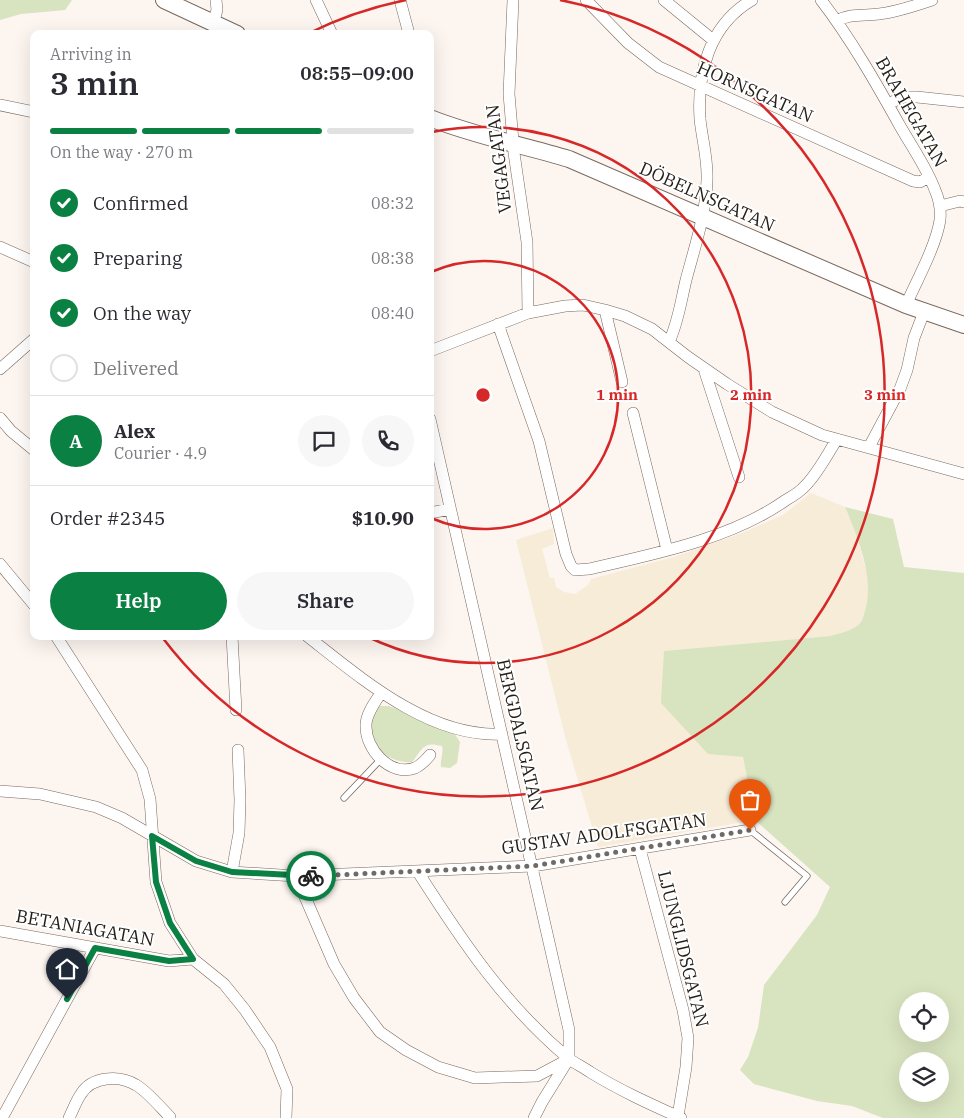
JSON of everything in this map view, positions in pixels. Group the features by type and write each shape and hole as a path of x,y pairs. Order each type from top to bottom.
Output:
{"street":[{"path":"164,0 228,30"},
{"path":"213,24 217,10 216,0"},
{"path":"316,0 330,30"},
{"path":"400,0 408,30"},
{"name":"VEGAGATAN","path":"513,0 509,94 513,144 527,242 528,314"},
{"name":"HORNSGATAN","path":"586,0 628,43 659,67 913,181 920,182 929,177"},
{"path":"664,0 713,40"},
{"path":"669,342 674,331 702,218 708,178 700,118 700,86 703,69 713,40 722,26 732,14 752,0"},
{"name":"BRAHEGATAN","path":"821,0 837,21 888,104 929,177 940,206 940,220 935,238 906,305"},
{"path":"837,21 846,15 878,14 905,9 932,0"},
{"path":"888,104 903,98 917,97 964,102"},
{"path":"0,105 30,111"},
{"name":"DÖBELNSGATAN","path":"434,117 478,135 568,159 906,305 964,326"},
{"path":"940,206 960,201 964,202"},
{"path":"0,247 30,260"},
{"path":"434,349 528,314 566,306 583,305 605,310 624,316 652,329 704,369 772,412 822,435 964,474"},
{"path":"605,310 622,382"},
{"path":"869,447 900,389 907,370 914,338 924,312"},
{"path":"498,324 538,441 566,554 571,566 575,570 589,570 703,540 753,520 774,509 804,488 817,472 837,439"},
{"path":"0,369 30,343"},
{"path":"704,369 739,478"},
{"path":"633,413 667,550"},
{"path":"0,418 11,431 30,447"},
{"name":"BERGDALSGATAN","path":"434,437 569,1030 568,1058"},
{"path":"434,512 450,509"},
{"path":"0,564 30,600"},
{"path":"59,640 142,770 150,799 156,882 170,923 193,959 224,984 245,1010 270,1047 286,1089 286,1118"},
{"path":"232,640 236,710"},
{"path":"312,640 381,693 424,717 465,731 485,735 502,734"},
{"path":"381,693 369,714 366,724 370,746 380,760 393,767 405,769 421,765 430,755"},
{"path":"232,872 239,833 238,750"},
{"name":"GUSTAV ADOLFSGATAN","path":"0,791 40,794 96,807 122,818 196,861 232,872 296,876 533,866 750,830"},
{"name":"LJUNGLIDSGATAN","path":"640,849 683,1010 688,1038 680,1117"},
{"path":"418,872 458,935 484,970 514,1006 568,1058 619,1089 680,1117"},
{"path":"296,876 334,964 354,998 380,1032 406,1050 438,1067 475,1078 538,1076 568,1058"},
{"name":"BETANIAGATAN","path":"0,931 169,961 193,959"},
{"path":"2,1118 95,948"},
{"path":"534,1118 568,1058"},
{"path":"69,1118 81,1092 89,1085 100,1080 116,1078 136,1085 170,1117"}],"lane":[{"path":"344,798 380,760"},
{"path":"750,830 807,876 786,902"}],"shaded area":[{"path":"811,493 845,507 857,536 868,578 868,601 862,622 849,631 830,636 664,651 708,754 743,757 755,820 598,847 566,740 516,540 553,528 554,544 542,549 550,578 554,578 556,587 564,592 575,594 588,585 591,579 674,557 742,533 783,515"}],"green space":[{"path":"0,0 72,0 65,10 21,14 0,20"},
{"path":"845,507 893,519 904,567 964,573 964,1118 883,1118 852,1106 817,1101 754,1084 740,1070 748,1057 758,1028 764,985 817,915 830,887 755,820 743,757 708,754 661,703 664,651 830,636 855,628 862,620 868,598 864,558"},
{"path":"380,706 389,706 454,733 460,742 457,763 450,768 441,767 442,746 431,744 421,749 412,762 390,758 375,744 371,735 370,726 373,716"}],"way so far":[{"path":"311,876 533,866 750,830"}],"route":[{"path":"67,999 95,948 169,961 193,959 170,923 156,882 152,836 196,861 232,872 311,876"}]}
